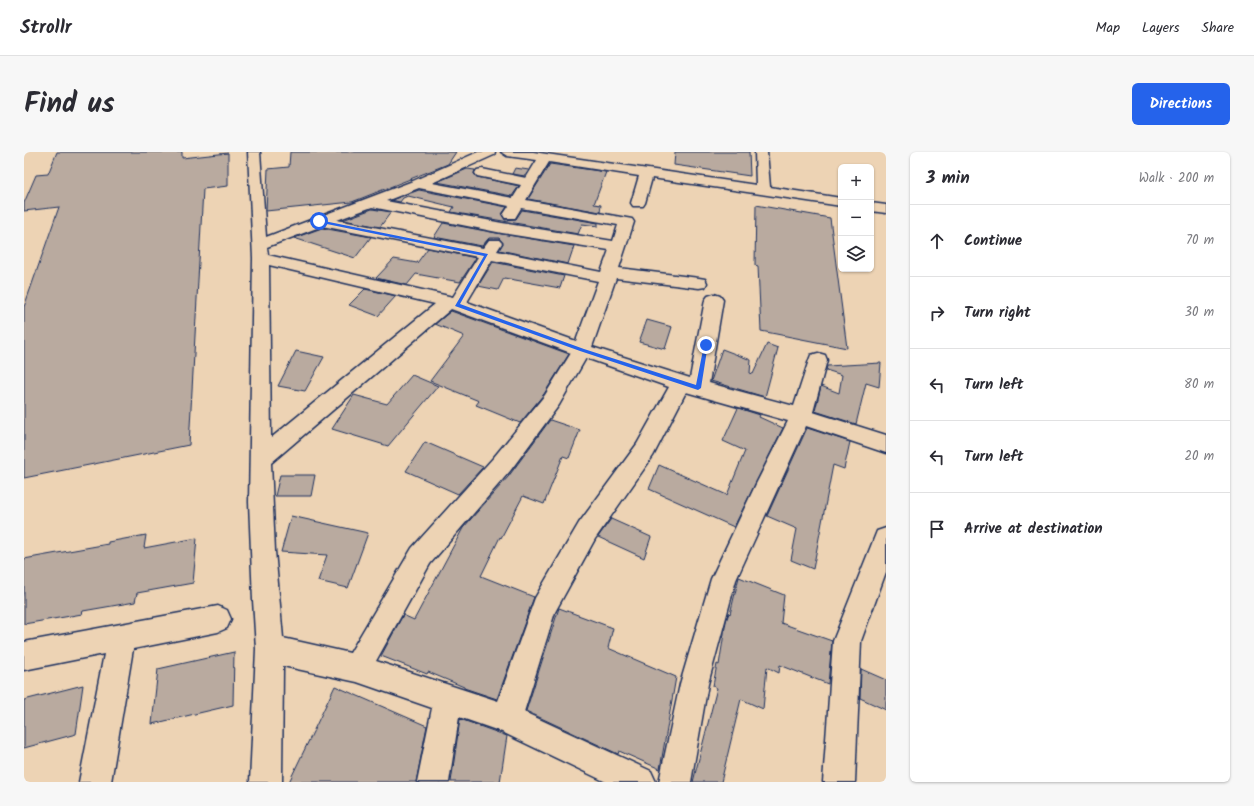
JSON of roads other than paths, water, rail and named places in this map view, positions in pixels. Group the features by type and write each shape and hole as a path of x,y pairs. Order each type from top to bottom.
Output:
{"street":[{"path":"254,152 260,251 261,459 264,597 270,649 266,782"},
{"path":"260,251 319,221 418,184 489,152"},
{"path":"507,152 524,153 545,158 838,202"},
{"path":"761,152 763,190"},
{"path":"261,459 453,303 486,255 545,158"},
{"path":"482,173 529,183"},
{"path":"638,203 646,173"},
{"path":"357,668 421,556 502,464 552,400 582,350 627,222 418,184"},
{"path":"369,202 502,228 619,247"},
{"path":"874,207 886,209"},
{"path":"319,221 486,255 609,275 699,283"},
{"path":"260,251 453,303 582,350 690,385 800,416 886,444"},
{"path":"507,719 544,607 587,531 690,385 714,300"},
{"path":"675,782 694,684 724,579 800,416 818,360"},
{"path":"839,782 847,641 886,539"},
{"path":"24,656 218,619"},
{"path":"95,782 121,638"},
{"path":"270,649 357,668 507,719 640,782"},
{"path":"433,782 448,699"}]}
